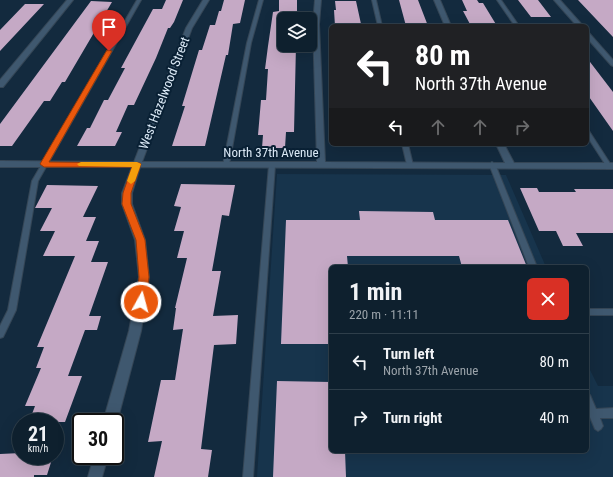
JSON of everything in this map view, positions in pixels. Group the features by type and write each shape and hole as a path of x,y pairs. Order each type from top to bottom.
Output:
{"street":[{"path":"0,85 70,0"},
{"name":"West Hazelwood Street","path":"112,413 135,331 144,277 140,240 127,204 127,193 189,28 206,0"},
{"path":"318,0 317,39 321,165"},
{"path":"437,0 447,24"},
{"path":"557,0 578,24"},
{"path":"589,36 613,64"},
{"path":"501,146 510,164"},
{"name":"North 37th Avenue","path":"0,164 510,164 611,166"},
{"path":"95,477 98,465"}],"lane":[{"path":"0,334 12,310 35,181 139,0"},
{"path":"226,165 249,43 261,0"},
{"path":"374,0 380,24"},
{"path":"499,0 516,24"},
{"path":"589,135 611,166"},
{"path":"405,146 410,165"},
{"path":"492,164 532,265"},
{"path":"248,477 272,165"},
{"path":"589,312 613,312"},
{"path":"589,403 598,426"},
{"path":"594,414 613,413"}],"shaded area":[{"path":"277,174 506,175 545,265 329,265 329,453 589,453 589,368 598,386 613,386 613,477 257,477"}],"building":[{"path":"166,0 183,0 174,22 170,28 168,28 134,105 128,105 116,132 122,132 115,146 77,146 87,128 90,128 104,100 108,100 125,68 121,68 153,9 162,9"},
{"path":"224,0 245,0 240,23 233,24 228,55 226,55 205,146 172,146 185,106 182,106 199,50 202,50 210,25 215,25"},
{"path":"279,0 297,0 297,12 277,12 277,52 296,52 294,132 286,132 285,148 262,148 263,135 258,135 261,100 266,100 268,69 265,69 273,12 279,11"},
{"path":"399,0 418,0 427,24 405,24"},
{"path":"462,0 477,0 479,3 483,3 496,24 470,24 463,11 467,11"},
{"path":"518,0 538,0 551,17 531,17"},
{"path":"578,0 613,0 613,37"},
{"path":"91,1 112,2 65,82 62,82 50,101 44,101 12,146 0,146 0,124"},
{"path":"335,1 356,1 361,24 335,24 334,10 336,10"},
{"path":"25,4 44,4 0,51 0,30"},
{"path":"589,61 613,92 613,131 589,97"},
{"path":"181,184 235,185 229,216 222,215 212,271 221,271 213,316 238,315 236,344 214,345 201,449 212,450 208,477 154,477 162,441 148,442 161,380 175,380 183,329 173,330 175,308 187,258 177,258 184,231 174,231 181,207 174,206"},
{"path":"47,185 98,186 83,217 96,217 86,241 99,241 91,262 108,262 89,316 101,316 97,330 85,330 68,376 82,376 65,422 64,413 32,413 35,406 25,406 41,368 36,368 44,347 37,347 75,256 43,256 55,231 40,231 52,208 35,208"},
{"path":"520,188 537,188 539,192 576,192 574,189 613,189 613,233 576,233 583,246 563,246 556,231 539,231"},
{"path":"359,211 433,212 435,220 508,220 526,265 461,265 459,256 347,256 348,265 329,265 329,344 281,344 286,220 360,220"},
{"path":"277,381 329,382 329,453 345,453 346,477 273,477"},
{"path":"12,453 12,465 50,465 47,475 34,475 34,477 0,477 0,454"}],"slow traffic":[{"path":"81,164 137,164 131,181"}],"route":[{"path":"109,51 44,164 137,164 127,193 127,204 140,240 144,277 141,302"}]}
